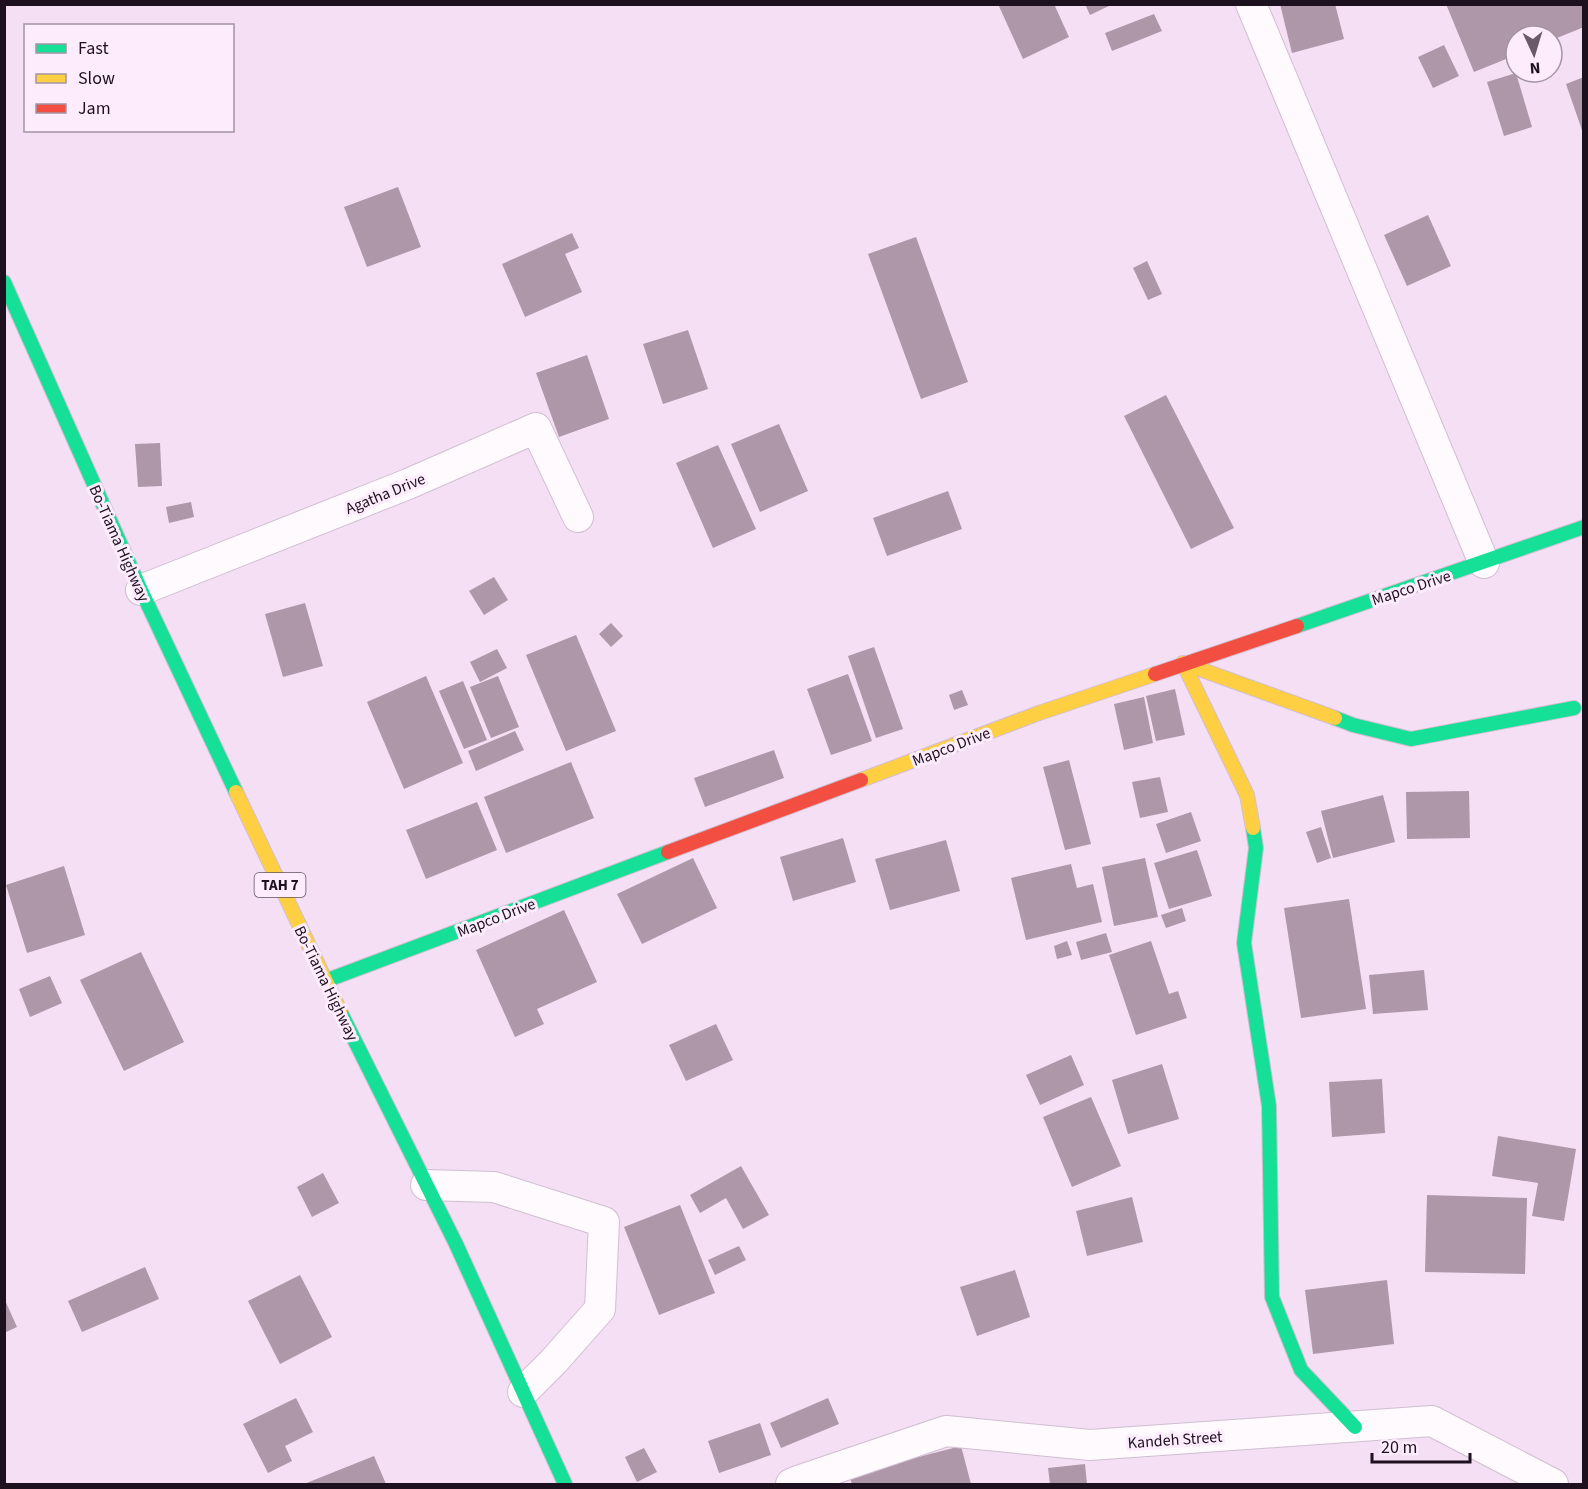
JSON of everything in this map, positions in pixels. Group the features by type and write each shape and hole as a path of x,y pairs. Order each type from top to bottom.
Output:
{"main road":[{"name":"Bo-Tiama Highway","path":"4,282 141,590 325,981 456,1244 565,1485"},
{"name":"Mapco Drive","path":"325,981 1039,713 1584,527"},
{"path":"1183,663 1353,725 1411,739 1574,708"},
{"path":"1183,663 1247,795 1256,848 1244,943 1269,1106 1272,1298 1301,1370 1355,1426"}],"street":[{"path":"1251,4 1484,563"},
{"name":"Agatha Drive","path":"141,590 408,484 536,428 578,517"},
{"path":"426,1185 494,1187 604,1222 600,1309 523,1392"},
{"name":"Kandeh Street","path":"791,1485 946,1431 1090,1445 1431,1421 1553,1485"}],"building":[{"path":"998,4 1054,4 1069,37 1023,59"},
{"path":"1085,4 1113,4 1090,15"},
{"path":"1280,4 1335,4 1344,39 1292,53"},
{"path":"1446,4 1584,4 1584,27 1564,35 1564,24 1504,24 1504,60 1474,72"},
{"path":"1154,14 1162,31 1112,51 1105,33"},
{"path":"1444,45 1459,76 1433,88 1418,57"},
{"path":"1504,77 1504,84 1519,84 1532,127 1504,136 1487,82"},
{"path":"1584,77 1584,133 1583,133 1566,84"},
{"path":"398,187 421,247 367,267 344,207"},
{"path":"1428,215 1451,266 1407,286 1384,235"},
{"path":"572,233 579,248 565,254 582,292 525,317 502,264"},
{"path":"916,237 968,382 921,399 868,254"},
{"path":"1147,261 1162,294 1148,300 1133,268"},
{"path":"688,330 708,389 663,404 643,344"},
{"path":"587,355 609,419 559,437 536,373"},
{"path":"1166,395 1234,528 1191,549 1124,416"},
{"path":"779,424 808,491 760,512 731,444"},
{"path":"160,443 162,486 138,487 135,444"},
{"path":"718,445 756,529 713,548 676,463"},
{"path":"948,491 962,529 887,556 873,518"},
{"path":"191,502 194,517 169,523 166,507"},
{"path":"494,577 508,600 484,615 469,591"},
{"path":"305,603 323,666 283,677 265,614"},
{"path":"611,623 623,636 611,647 599,634"},
{"path":"576,635 616,731 566,751 526,655"},
{"path":"874,647 903,729 876,738 848,656"},
{"path":"497,649 507,668 480,682 470,662"},
{"path":"848,674 872,741 831,755 807,689"},
{"path":"426,676 463,763 404,789 367,702"},
{"path":"498,676 519,727 491,738 470,687"},
{"path":"463,681 487,740 464,749 439,691"},
{"path":"1175,689 1185,735 1156,741 1146,696"},
{"path":"962,690 968,705 954,710 949,695"},
{"path":"1144,697 1153,743 1124,750 1114,704"},
{"path":"515,731 524,750 476,771 468,751"},
{"path":"774,750 784,778 705,807 694,778"},
{"path":"1069,760 1091,844 1065,850 1043,767"},
{"path":"571,762 594,818 506,853 484,797"},
{"path":"1160,777 1168,812 1140,818 1132,782"},
{"path":"1469,791 1470,838 1407,839 1406,792"},
{"path":"1383,795 1395,842 1333,858 1321,811"},
{"path":"477,802 497,850 426,879 406,830"},
{"path":"1191,812 1201,841 1166,853 1156,824"},
{"path":"1321,827 1331,858 1317,863 1306,832"},
{"path":"843,838 856,882 793,901 780,857"},
{"path":"946,840 960,891 890,910 875,859"},
{"path":"1197,850 1212,896 1169,909 1154,863"},
{"path":"693,858 717,908 642,944 617,894"},
{"path":"1145,858 1158,917 1114,926 1102,867"},
{"path":"1071,864 1077,888 1093,884 1102,922 1026,940 1011,878"},
{"path":"64,866 85,935 27,953 6,885"},
{"path":"1349,899 1366,1009 1301,1018 1284,908"},
{"path":"1182,908 1186,921 1166,928 1161,915"},
{"path":"564,910 597,982 537,1009 544,1024 515,1037 476,950"},
{"path":"1106,933 1112,952 1081,960 1076,942"},
{"path":"1067,941 1072,955 1057,959 1054,946"},
{"path":"1151,941 1169,994 1178,991 1187,1018 1136,1035 1109,955"},
{"path":"141,952 184,1042 124,1071 80,980"},
{"path":"1424,970 1428,1010 1373,1014 1369,975"},
{"path":"50,976 62,1003 30,1017 19,989"},
{"path":"716,1024 733,1060 686,1081 669,1045"},
{"path":"1071,1055 1084,1085 1040,1105 1026,1075"},
{"path":"1162,1064 1179,1119 1128,1134 1112,1080"},
{"path":"1382,1079 1385,1133 1332,1137 1329,1082"},
{"path":"1091,1097 1121,1166 1072,1187 1043,1117"},
{"path":"1498,1136 1576,1149 1564,1221 1532,1216 1538,1183 1492,1176"},
{"path":"741,1166 769,1215 743,1229 726,1198 700,1213 690,1195"},
{"path":"323,1173 339,1203 312,1217 297,1187"},
{"path":"1427,1195 1527,1198 1525,1274 1425,1272"},
{"path":"1132,1197 1143,1242 1087,1256 1076,1211"},
{"path":"680,1205 715,1293 659,1315 624,1227"},
{"path":"739,1246 746,1260 715,1275 708,1260"},
{"path":"145,1267 159,1299 82,1332 68,1301"},
{"path":"1015,1270 1030,1317 977,1336 960,1287"},
{"path":"300,1275 332,1337 280,1364 248,1301"},
{"path":"1387,1280 1394,1344 1313,1354 1305,1290"},
{"path":"4,1298 17,1327 4,1333"},
{"path":"296,1398 313,1432 285,1446 292,1461 268,1473 243,1424"},
{"path":"828,1398 839,1424 781,1448 770,1423"},
{"path":"760,1423 771,1455 719,1473 708,1441"},
{"path":"961,1446 971,1484 852,1484 849,1475"},
{"path":"644,1448 657,1472 637,1482 625,1457"},
{"path":"374,1456 386,1484 304,1484"},
{"path":"1085,1464 1087,1484 1050,1484 1048,1468"}],"traffic: fast":[{"path":"4,282 141,590 236,792"},
{"path":"1297,626 1584,527"},
{"path":"1335,718 1353,725 1411,739 1574,708"},
{"path":"1253,828 1256,848 1244,943 1269,1106 1272,1297 1301,1370 1355,1427"},
{"path":"325,981 668,852"},
{"path":"340,1011 456,1244 565,1484"}],"traffic: slow":[{"path":"1253,828 1247,795 1183,663 1335,718"},
{"path":"861,780 1039,713 1155,674"},
{"path":"236,792 340,1011"}],"traffic: jam":[{"path":"1155,674 1297,626"},
{"path":"668,852 861,780"}]}
